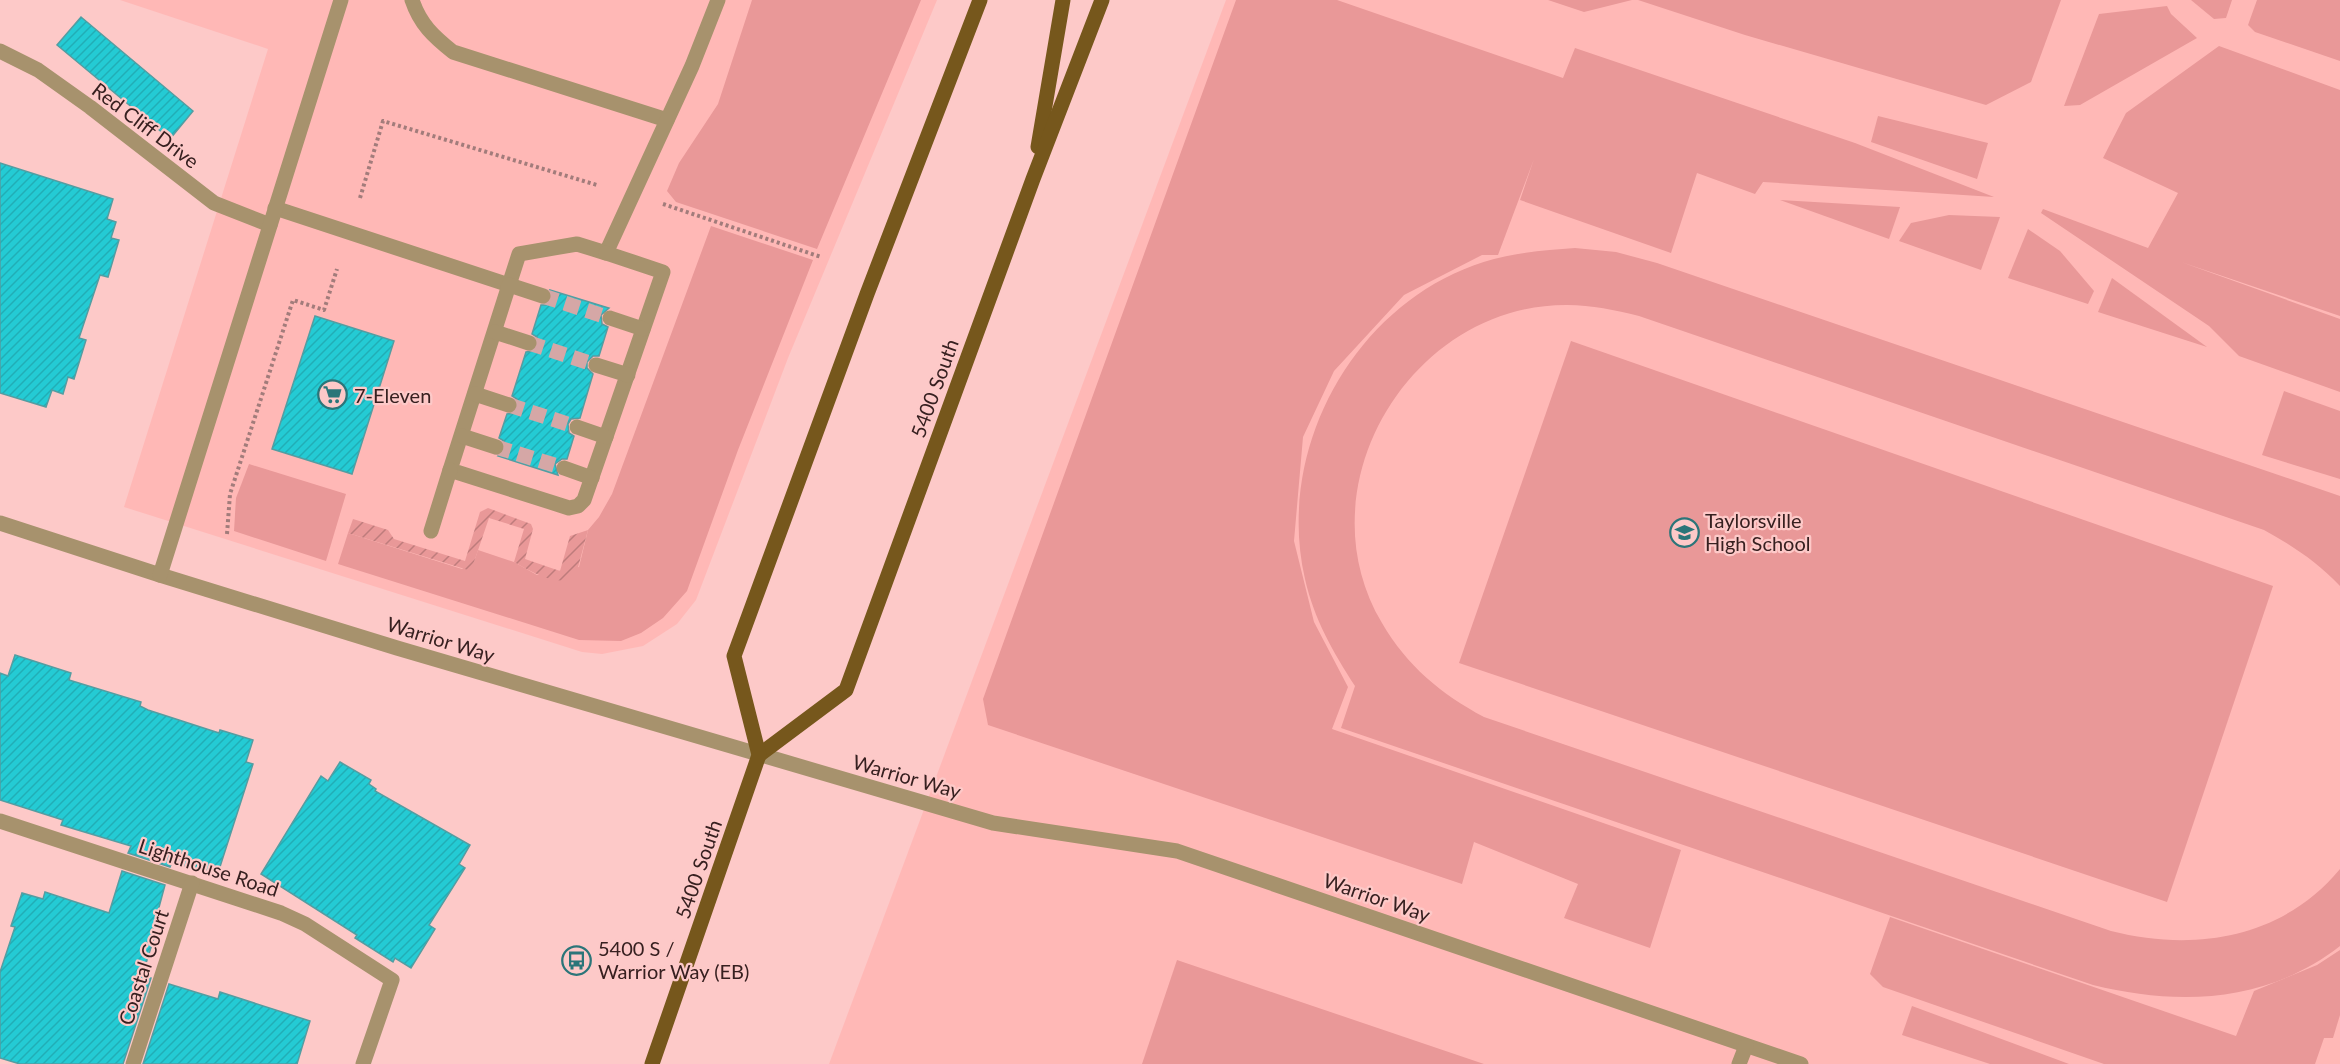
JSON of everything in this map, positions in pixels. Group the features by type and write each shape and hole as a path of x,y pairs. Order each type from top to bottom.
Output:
{"main road":[{"path":"759,755 734,656 867,294 980,0"},
{"path":"1033,179 1063,0"},
{"name":"5400 South","path":"652,1064 759,755 846,690 1033,179 1102,0"}],"street":[{"path":"160,575 341,0"},
{"path":"412,0 417,16 431,34 453,52 667,120"},
{"path":"606,253 692,66 718,0"},
{"name":"Red Cliff Drive","path":"0,51 38,70 90,107 214,203 270,225"},
{"path":"275,208 543,296"},
{"path":"432,531 450,470 519,254 576,244 663,272 584,500 578,507 569,508 450,470"},
{"path":"610,318 643,329"},
{"path":"495,332 529,343"},
{"path":"596,365 628,375"},
{"path":"475,394 509,405"},
{"path":"577,427 606,437"},
{"path":"462,436 496,447"},
{"path":"564,468 592,477"},
{"name":"Warrior Way","path":"0,523 160,575 993,823 1177,851 1801,1064"},
{"name":"Lighthouse Road","path":"0,821 281,913 304,924 392,980 363,1064"},
{"name":"Coastal Court","path":"133,1064 192,883"},
{"path":"1739,1064 1746,1046"}],"path":[{"path":"360,198 383,121 597,185"},
{"path":"663,204 821,257"},
{"path":"227,534 230,494 293,300 324,310 338,269"}],"shaded area":[{"path":"120,0 937,0 788,358 696,600 677,624 643,646 602,654 582,652 124,507 268,49"},
{"path":"752,0 921,0 817,249 676,202 667,191 679,163 718,104"},
{"name":"Taylorsville High School","path":"1226,0 2340,0 2340,1064 829,1064"},
{"path":"1236,0 1337,0 1563,78 1575,48 1855,143 1994,197 1763,182 1755,194 1697,173 1671,253 1520,200 1534,159 1498,255 1482,255 1404,295 1334,371 1303,437 1294,541 1314,622 1348,687 1332,729 1681,850 1650,948 1564,918 1578,884 1474,842 1462,884 988,725 983,699"},
{"path":"1548,0 1632,0 1584,12"},
{"path":"1638,0 2061,0 2031,82 1986,105 1745,35"},
{"path":"2191,0 2232,0 2226,18 2214,19"},
{"path":"2257,0 2340,0 2340,61 2255,32 2248,25"},
{"path":"2167,6 2171,14 2197,38 2080,105 2064,106 2099,14"},
{"path":"2219,46 2340,90 2340,316 2181,262 2340,319 2340,392 2239,356 2209,326 2041,213 2043,209 2148,248 2178,193 2103,158 2126,113"},
{"path":"1878,116 1988,143 1977,179 1871,142"},
{"path":"1780,200 1900,207 1889,239"},
{"path":"1949,215 2000,217 1981,270 1899,241 1911,223"},
{"path":"711,226 813,260 738,450 687,591 663,618 641,633 621,641 579,640 338,564 348,533 462,569 474,562 478,550 514,562 537,575 579,567 588,530 599,517 612,494"},
{"path":"2028,229 2060,251 2094,291 2088,304 2008,278"},
{"path":"1575,248 1616,252 1657,263 2340,496 2340,586 2304,555 2264,530 1639,316 1603,308 1567,305 1511,313 1461,335 1419,369 1386,413 1364,462 1355,516 1360,570 1382,623 1402,653 1426,678 1453,699 1484,717 2111,931 2174,940 2205,939 2235,934 2264,925 2291,911 2317,893 2340,869 2340,946 2312,965 2283,979 2252,989 2221,995 2190,997 2125,992 2093,985 1341,728 1355,686 1332,648 1309,594 1299,528 1302,478 1316,428 1337,382 1367,341 1403,305 1446,278 1494,259"},
{"path":"2112,278 2207,347 2098,312"},
{"path":"1571,341 2273,586 2167,902 1459,663"},
{"path":"2284,391 2340,411 2340,479 2262,455"},
{"path":"249,464 346,494 326,561 234,531 236,498"},
{"path":"488,508 531,524 533,529 525,559 560,571 570,536 588,530 576,575 569,579 553,580 514,562 524,529 489,518 474,562 468,570 348,533 353,519 388,530 394,539 465,561 480,512"},
{"path":"1890,917 2236,1036 2254,991 2317,965 2340,950 2340,1015 2333,1038 2324,1038 2315,1064 2104,1064 1883,987 1870,974"},
{"path":"1177,960 1484,1064 1142,1064"},
{"path":"1912,1006 2069,1064 1990,1064 1902,1035"}],"building":[{"path":"81,17 193,111 170,139 57,45"},
{"path":"0,163 113,199 107,219 116,222 111,238 119,240 108,277 100,275 79,338 86,340 74,379 68,377 63,394 52,390 46,407 0,393"},
{"path":"550,290 609,308 601,315 602,324 608,327 599,356 593,356 587,362 587,368 593,374 580,418 571,419 568,424 569,433 574,436 567,459 562,459 555,464 558,475 498,456 505,449 504,441 499,438 507,414 515,413 518,407 517,399 512,396 526,352 535,351 538,345 537,337 532,334 541,305 546,305 552,300"},
{"name":"7-Eleven","path":"315,316 394,341 352,474 272,449"},
{"path":"15,655 71,673 69,680 141,702 140,706 148,710 219,733 220,730 253,740 246,762 253,764 218,873 207,869 206,873 172,862 170,867 128,853 131,846 61,825 63,820 0,800 0,673 8,676"},
{"path":"340,762 371,780 369,784 376,789 375,791 470,845 459,864 465,868 429,925 435,929 411,968 395,958 393,962 355,938 357,935 261,874 321,776 328,781"},
{"path":"122,871 165,885 151,937 154,938 142,976 151,978 123,1064 20,1064 0,1058 0,972 15,927 11,926 22,893 43,899 45,892 109,913"},
{"path":"169,984 218,999 220,992 310,1021 297,1064 143,1064"}],"tunnel":[{"path":"543,296 610,318"},
{"path":"529,343 596,365"},
{"path":"509,405 577,427"},
{"path":"496,447 564,468"}],"place":[{"name":"7-Eleven","path":"333,395"},
{"name":"Taylorsville High School","path":"1684,532"},
{"name":"5400 S / Warrior Way (EB)","path":"577,960"}]}
